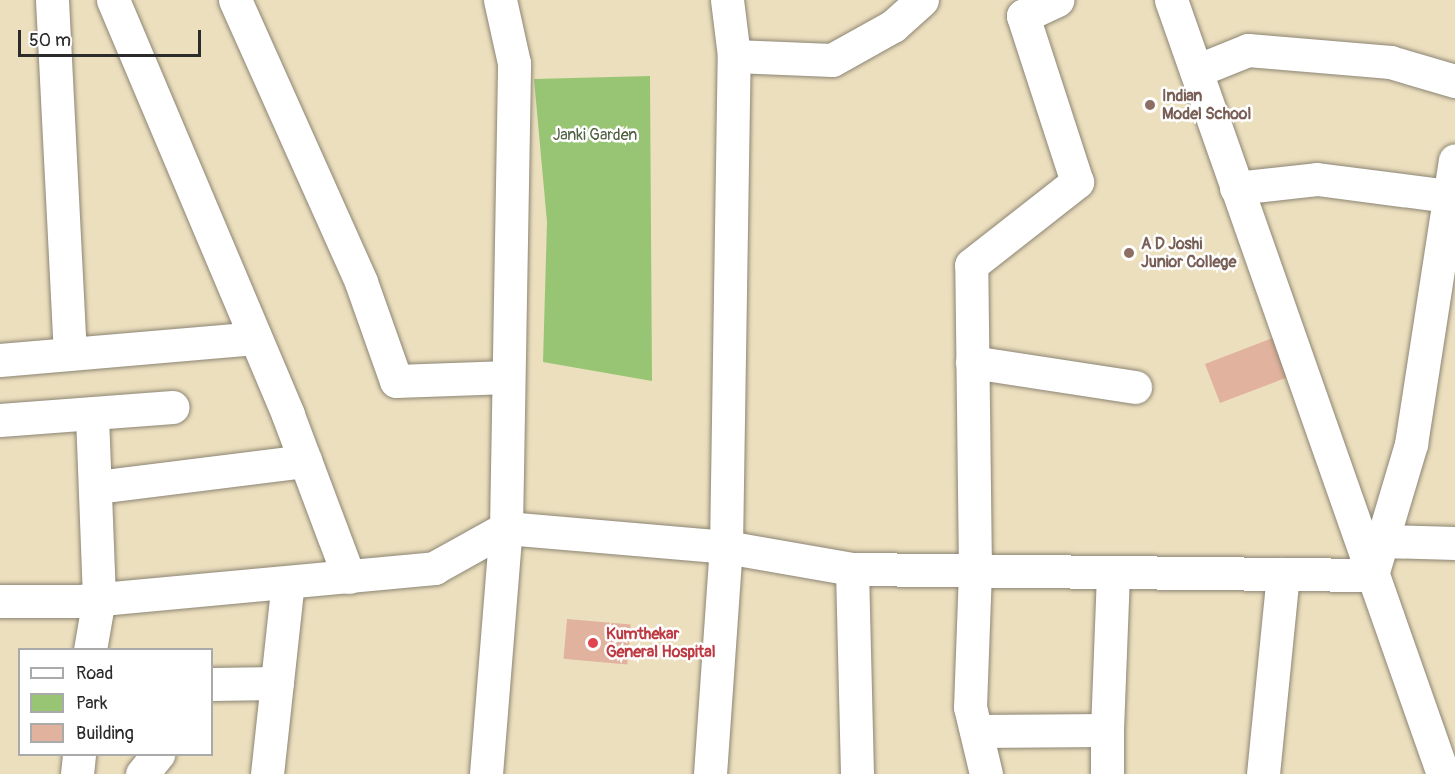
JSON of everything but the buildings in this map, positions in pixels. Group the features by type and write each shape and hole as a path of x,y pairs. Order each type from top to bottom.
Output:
{"street":[{"path":"52,0 70,354"},
{"path":"113,0 305,460 350,577"},
{"path":"235,0 361,282 396,381 508,377"},
{"path":"486,774 506,528 514,63 500,0"},
{"path":"710,774 726,547 734,56 727,0"},
{"path":"734,56 832,60 893,26 922,0"},
{"path":"984,773 970,706 975,571 971,265 1077,182 1023,16 1057,0"},
{"path":"1171,0 1443,774"},
{"path":"1196,71 1248,50 1390,63 1455,81"},
{"path":"1372,575 1411,444 1452,196 1455,160"},
{"path":"1236,188 1317,179 1452,196"},
{"path":"0,360 255,339"},
{"path":"972,362 1135,387"},
{"path":"0,420 173,407"},
{"path":"90,648 99,598 92,413"},
{"path":"96,487 305,460"},
{"path":"0,601 99,598 434,568 506,528 726,547 852,569 1372,575"},
{"path":"1382,541 1455,543"},
{"path":"852,569 856,774"},
{"path":"1107,774 1113,572"},
{"path":"1263,774 1283,574"},
{"path":"267,774 288,582"},
{"path":"213,684 277,683"},
{"path":"976,731 1107,730"},
{"path":"77,774 79,756"},
{"path":"142,774 156,756"}],"green space":[{"name":"Janki Garden","path":"650,76 652,381 543,362 547,222 534,79"}],"place":[{"name":"Indian Model School","path":"1150,105"},
{"name":"A D Joshi Junior College","path":"1129,253"},
{"name":"Kumthekar General Hospital","path":"593,643"}]}
